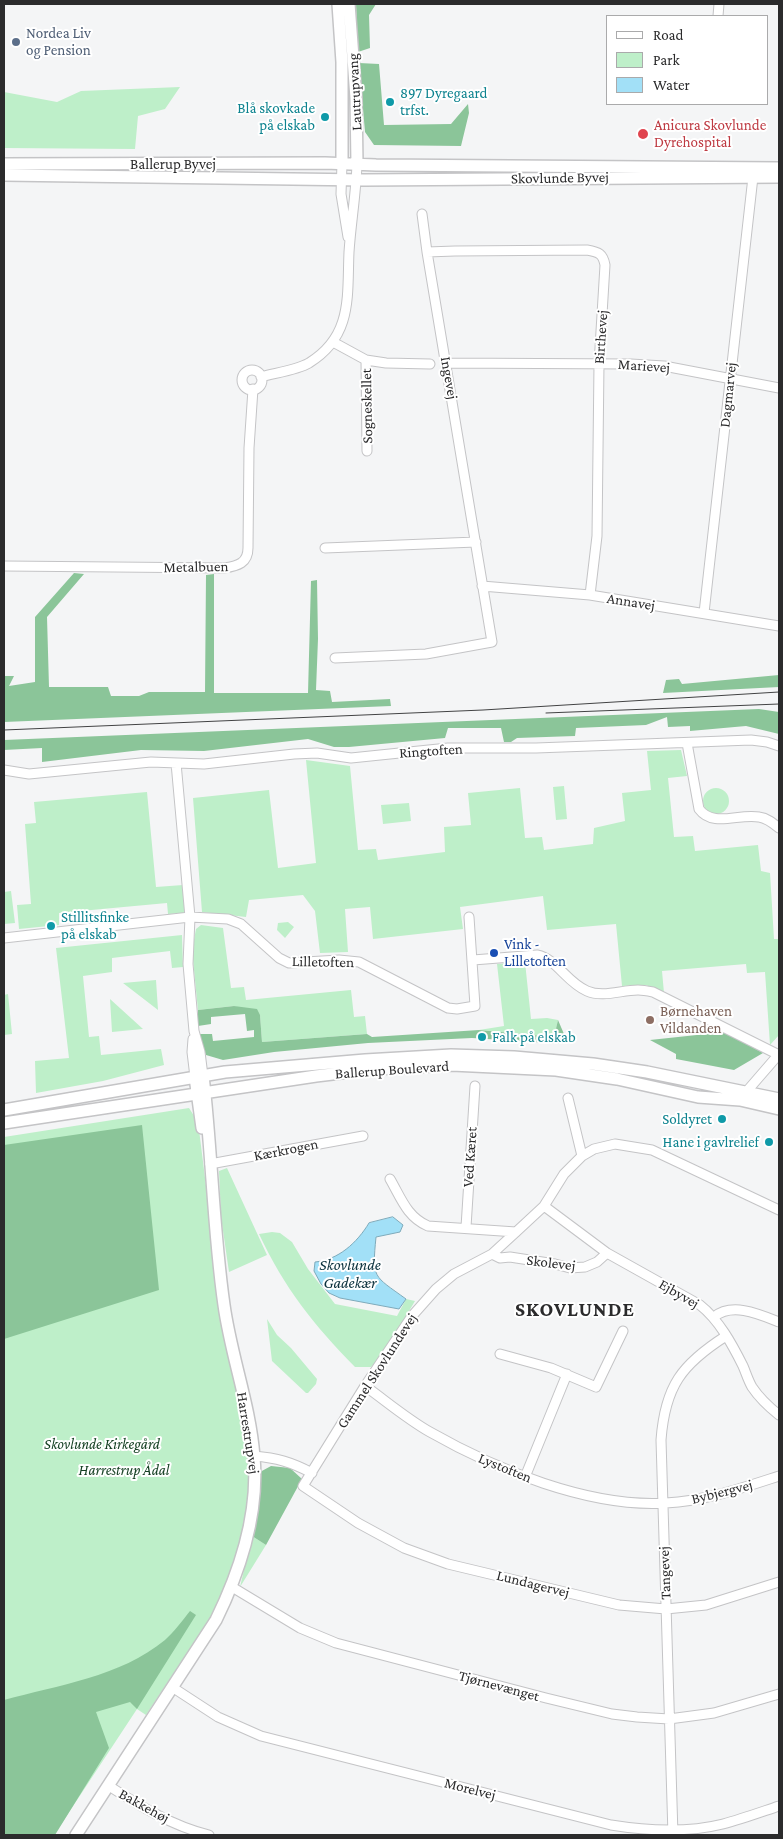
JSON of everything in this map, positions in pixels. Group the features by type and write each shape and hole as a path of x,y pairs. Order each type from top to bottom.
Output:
{"street":[{"name":"Lautrupvang","path":"338,4 342,62 342,163"},
{"name":"Lautrupvang","path":"349,4 356,98 357,180"},
{"name":"Ballerup Byvej","path":"4,164 342,163"},
{"name":"Skovlunde Byvej","path":"342,163 779,168"},
{"path":"342,163 341,194 350,250"},
{"name":"Ballerup Byvej","path":"4,175 342,179"},
{"name":"Dagmarvej","path":"704,613 753,177"},
{"name":"Skovlunde Byvej","path":"342,179 779,177"},
{"path":"261,377 308,364 333,342 340,330 348,300 350,250 357,180"},
{"name":"Ingevej","path":"334,658 426,654 492,642 422,214"},
{"name":"Birthevej","path":"427,252 587,250 598,252 604,257 606,265 599,364 597,536 590,595"},
{"name":"Sogneskellet","path":"333,342 366,360 386,363 430,364"},
{"name":"Sogneskellet","path":"366,360 367,451"},
{"name":"Marievej","path":"446,364 664,366 779,388"},
{"path":"251,370 257,372 261,377 259,386 253,390 248,389 242,380 245,372 251,370"},
{"name":"Metalbuen","path":"4,566 224,568 236,567 245,562 248,556 249,448 253,390"},
{"path":"325,548 476,542"},
{"name":"Annavej","path":"482,586 590,595 779,626"},
{"name":"Ringtoften","path":"4,770 29,774 151,762 204,764 317,753 351,758 448,748 536,748 751,740 779,746"},
{"path":"687,743 699,809 703,814 708,818 722,819 751,816 761,817 779,828"},
{"path":"176,763 190,917 188,964 194,1031 200,1052 199,1076"},
{"name":"Lilletoften","path":"4,938 190,917 228,919 238,922 250,930 279,958 290,963 339,960 359,962 452,1009 475,1006 469,916"},
{"path":"473,960 537,955 546,957 569,981 587,991 597,994 640,990 653,992 779,1055 746,1096"},
{"name":"Ballerup Boulevard","path":"4,1110 199,1076 266,1068 426,1056 478,1055 593,1064 746,1096 779,1109"},
{"name":"Ballerup Boulevard","path":"4,1123 367,1070 426,1066 480,1065 565,1071 617,1079 708,1099 746,1096 779,1098"},
{"name":"Harrestrupvej","path":"76,1835 216,1620 232,1587 246,1547 254,1505 254,1456 224,1304 210,1164 208,1119 201,1094 199,1076"},
{"name":"Ved Kæret","path":"466,1228 475,1086"},
{"path":"568,1098 582,1156"},
{"name":"Kærkrogen","path":"210,1164 363,1136"},
{"name":"Gammel Skovlundevej","path":"303,1486 365,1386 412,1316 436,1289 454,1274 492,1254 516,1232 544,1206 564,1174 582,1156 594,1149 611,1144 623,1144 652,1150 779,1210"},
{"path":"390,1179 410,1215 418,1222 428,1226 516,1232"},
{"name":"Ejbyvej","path":"544,1206 607,1253 700,1305 714,1317 743,1365 752,1386 761,1399 779,1416"},
{"name":"Skolevej","path":"492,1254 500,1258 516,1258 570,1268 586,1266 597,1262 607,1253"},
{"path":"714,1317 722,1310 734,1310 763,1316 779,1322"},
{"path":"500,1354 567,1374 596,1387 622,1331"},
{"name":"Tangevej","path":"673,1832 661,1440 662,1419 676,1381 688,1365 703,1351 726,1336"},
{"path":"525,1477 567,1374"},
{"name":"Lystoften","path":"365,1386 428,1431 476,1457 525,1477 610,1500 663,1504"},
{"path":"254,1456 276,1458 291,1462 312,1473"},
{"name":"Bybjergvej","path":"663,1504 703,1499 779,1476"},
{"name":"Lundagervej","path":"303,1486 358,1523 404,1548 448,1564 619,1605 666,1609 706,1605 779,1582"},
{"name":"Tjørnevænget","path":"232,1587 300,1628 336,1643 612,1714 669,1719 714,1713 779,1694"},
{"name":"Morelvej","path":"172,1687 218,1718 261,1736 611,1825 641,1830 673,1832 723,1824 779,1806"},
{"name":"Bakkehøj","path":"108,1786 150,1813 208,1835"}],"green space":[{"path":"356,4 376,4 369,15 370,48 358,52"},
{"path":"359,63 379,64 384,125 451,124 468,104 469,113 461,146 374,145 365,132"},
{"path":"180,87 165,109 138,116 135,149 4,148 4,92 57,102 81,91"},
{"path":"74,573 84,574 47,617 49,687 108,687 111,696 139,696 149,692 205,692 206,575 214,574 214,693 308,693 311,581 317,580 318,639 316,690 330,691 332,702 390,699 391,706 4,722 4,676 14,676 9,686 35,682 35,617"},
{"path":"779,675 779,687 663,693 666,680 679,679 682,684"},
{"path":"759,709 779,712 779,734 746,726 690,731 690,726 668,727 667,717 646,725 576,728 575,736 517,738 511,742 504,742 501,728 448,728 445,738 349,747 334,747 308,739 204,751 141,750 42,762 42,748 4,750 4,740"},
{"path":"681,750 687,776 668,778 674,837 693,836 695,851 758,845 761,871 770,873 774,939 779,939 779,1035 770,1045 765,972 747,973 746,964 662,971 664,993 646,985 622,986 616,924 547,930 543,896 460,907 463,929 373,939 370,907 345,909 348,952 320,953 315,911 303,895 249,900 246,917 202,912 193,798 269,790 278,868 316,863 306,760 350,766 358,850 376,849 378,860 445,852 444,827 471,825 468,793 520,788 525,838 542,837 544,850 593,844 594,828 625,821 622,793 651,790 647,751"},
{"path":"564,786 567,819 556,820 553,787"},
{"path":"716,788 725,792 729,801 725,810 716,814 707,810 703,801 707,792"},
{"path":"147,792 156,887 183,885 185,913 168,914 167,903 59,913 59,925 19,929 17,905 31,904 25,824 36,823 34,802"},
{"path":"409,803 411,821 383,824 381,805"},
{"path":"11,891 15,923 4,924 4,892"},
{"path":"288,922 294,927 285,938 277,930 278,923"},
{"path":"201,925 223,928 231,988 244,987 246,1000 351,990 354,1017 365,1016 367,1034 262,1042 260,1015 234,1006 198,1010 192,950 196,929"},
{"path":"182,935 183,967 172,968 170,951 112,958 112,972 83,976 89,1037 99,1036 101,1055 161,1049 164,1065 103,1081 36,1093 35,1061 69,1058 56,948"},
{"path":"525,962 531,1019 547,1018 558,1020 554,1037 479,1030 504,1026 497,964"},
{"path":"156,980 158,1010 123,983"},
{"path":"8,994 12,1034 4,1035 4,995"},
{"path":"110,999 143,1029 112,1032"},
{"path":"234,1006 257,1009 260,1015 262,1042 367,1034 372,1037 479,1030 554,1037 558,1020 567,1041 564,1044 472,1038 368,1043 274,1052 223,1060 206,1055 199,1034 212,1034 213,1041 254,1037 254,1030 247,1031 245,1014 211,1017 211,1024 198,1026 198,1010"},
{"path":"710,1025 763,1053 734,1070 676,1059 676,1054 650,1040 706,1034"},
{"name":"Harrestrup Ådal","path":"189,1108 198,1122 225,1337 247,1440 251,1476 249,1504 229,1581 211,1617 146,1715 137,1709 54,1835 4,1835 4,1137"},
{"path":"142,1125 159,1290 4,1339 4,1145"},
{"path":"227,1168 267,1255 229,1272 221,1217 219,1171"},
{"path":"280,1233 292,1242 308,1269 335,1304 397,1316 406,1299 415,1301 382,1356 371,1367 355,1367 326,1336 301,1305 279,1272 259,1234"},
{"path":"267,1319 277,1335 291,1348 317,1379 316,1384 308,1393 272,1361"},
{"path":"271,1466 290,1468 302,1479 266,1545 252,1536 259,1507 260,1472"},
{"path":"252,1536 266,1545 240,1587"},
{"path":"190,1611 196,1615 137,1709 130,1702 96,1712 109,1748 55,1835 4,1835 4,1700 88,1678 128,1663 147,1653 165,1640"}],"water":[{"name":"Skovlunde Gadekær","path":"393,1217 403,1225 400,1232 376,1237 374,1261 377,1275 381,1280 406,1299 399,1309 340,1298 329,1293 321,1284 314,1271 315,1262 331,1258 353,1244 369,1223"}],"tram line":[{"path":"4,730 483,710 779,692"},
{"path":"546,713 779,704"}],"place":[{"name":"Nordea Liv og Pension","path":"16,42"},
{"name":"897 Dyregaard trfst.","path":"390,102"},
{"name":"Blå skovkade på elskab","path":"325,117"},
{"name":"Anicura Skovlunde Dyrehospital","path":"643,134"},
{"name":"Stillitsfinke på elskab","path":"51,926"},
{"name":"Vink - Lilletoften","path":"494,953"},
{"name":"Børnehaven Vildanden","path":"650,1020"},
{"name":"Falk på elskab","path":"482,1037"},
{"name":"Soldyret","path":"722,1119"},
{"name":"Hane i gavlrelief","path":"769,1142"}],"district":[{"name":"SKOVLUNDE","path":"575,1310"}],"park label":[{"name":"Skovlunde Kirkegård","path":"102,1444"}]}
